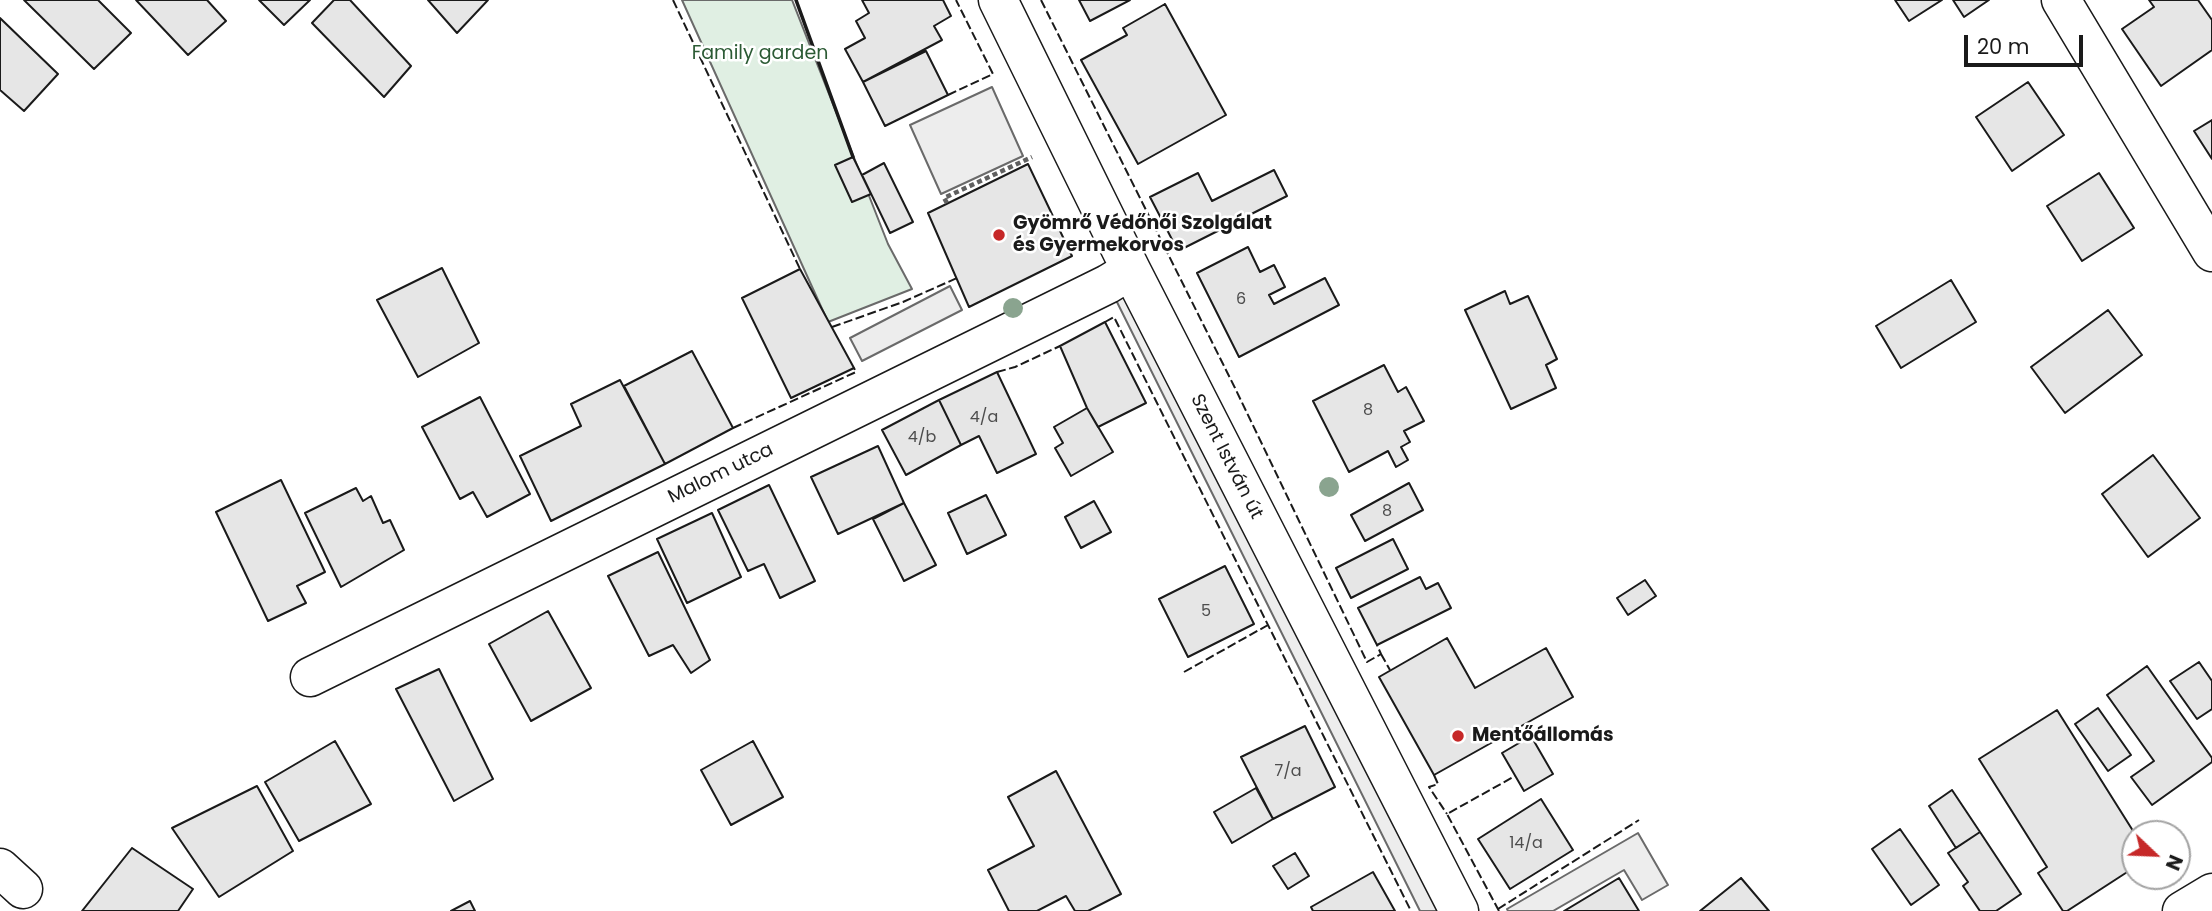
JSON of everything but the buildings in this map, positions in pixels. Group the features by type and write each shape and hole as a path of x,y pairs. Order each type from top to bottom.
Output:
{"street":[{"name":"Szent István út","path":"998,0 1131,270 1459,911"},
{"path":"2061,0 2212,252"},
{"name":"Malom utca","path":"310,677 1108,284 1131,270"},
{"path":"2182,911 2212,893"}],"path":[{"path":"947,203 944,198 1035,156"}],"green space":[{"name":"Family garden","path":"682,0 792,0 888,244 912,289 828,322"}],"shaded area":[{"path":"992,87 1023,156 941,194 910,125"},
{"path":"1131,270 1459,911 1420,911 1108,284"},
{"path":"950,286 962,310 862,361 850,338"},
{"path":"1638,833 1668,885 1642,900 1624,870 1553,911 1508,911 1507,909"}],"fence":[{"path":"673,0 800,269"},
{"path":"948,95 993,74 956,0"},
{"path":"1041,0 1235,388 1367,662 1381,654 1377,645"},
{"path":"832,327 903,302 957,278"},
{"path":"1105,322 1114,317 1411,911"},
{"path":"997,372 1015,367 1060,346"},
{"path":"733,428 856,372 854,368"},
{"path":"1184,672 1268,625"},
{"path":"1381,654 1390,670"},
{"path":"1434,775 1438,784 1429,787 1447,814"},
{"path":"1499,911 1447,814 1515,776"},
{"path":"1498,909 1639,820"}],"wall":[{"path":"796,0 853,157"}],"place":[{"name":"Gyömrő Védőnői Szolgálat és Gyermekorvos","path":"999,235"},
{"name":"Mentőállomás","path":"1458,736"}]}
